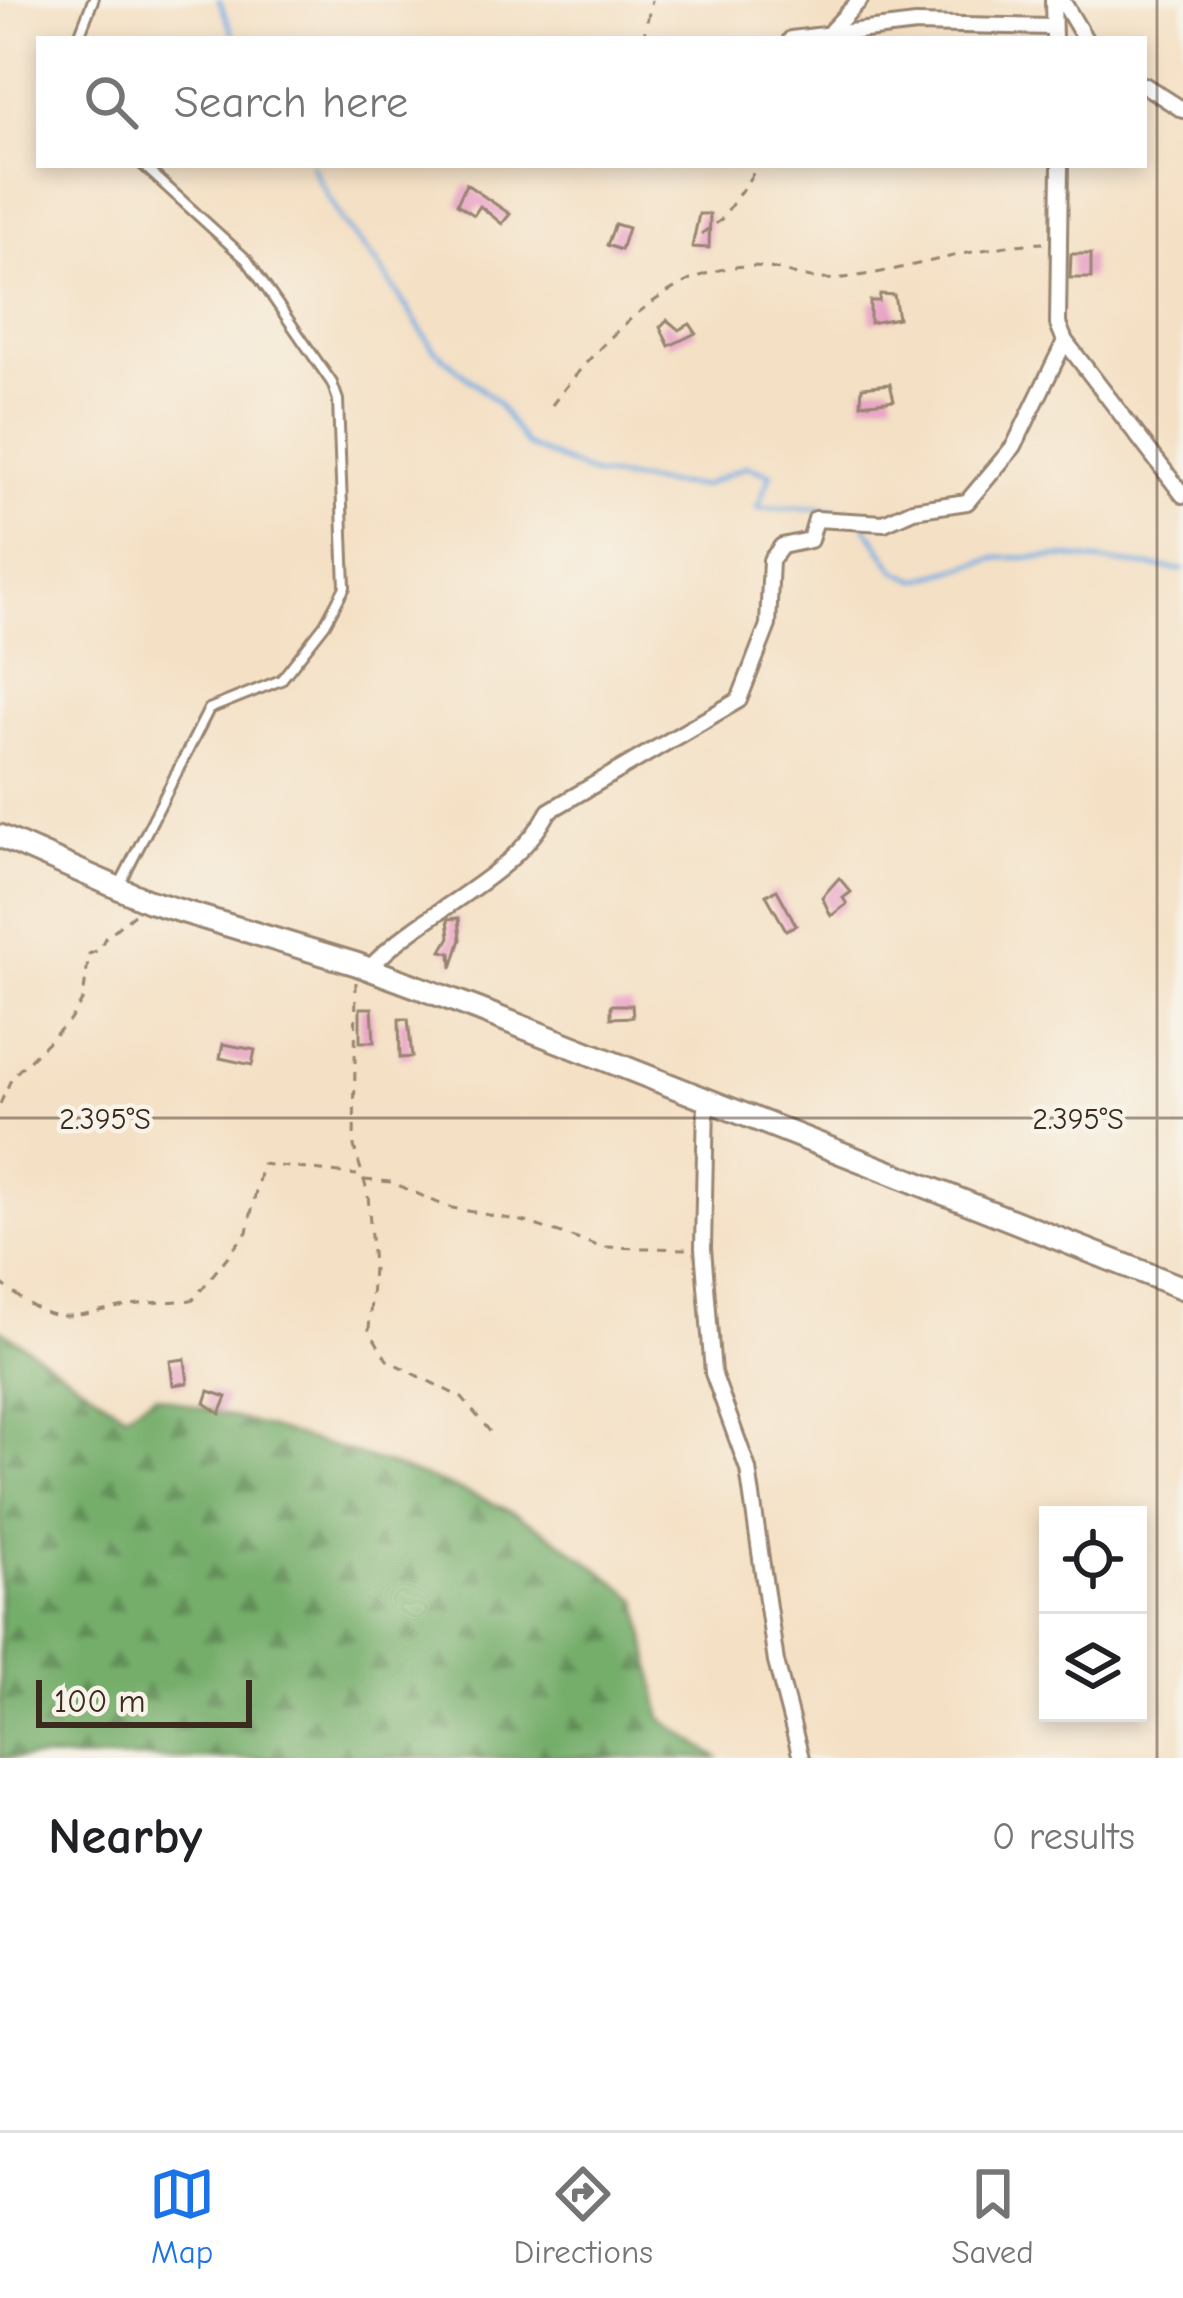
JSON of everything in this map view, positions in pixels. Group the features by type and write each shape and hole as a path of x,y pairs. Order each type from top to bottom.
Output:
{"main road":[{"path":"0,836 148,901 362,967 1183,1288"}],"street":[{"path":"831,32 860,0"},
{"path":"808,36 916,24 1053,33 1053,0"},
{"path":"1063,0 1083,36"},
{"path":"1147,87 1183,110"},
{"path":"1060,168 1063,243 1058,311 1065,341 1183,495"},
{"path":"362,967 486,877 541,827 549,811 739,700 768,625 771,560 782,546 810,540 816,519 884,523 913,511 955,508 976,495 1013,446 1065,341"},
{"path":"706,1101 703,1248 713,1373 748,1469 776,1662 801,1758"}],"lane":[{"path":"79,36 93,0"},
{"path":"118,889 208,709 281,680 325,624 346,579 338,400 332,383 247,260 146,168"}],"path":[{"path":"644,36 652,0"},
{"path":"700,234 721,220 757,168"},
{"path":"552,405 588,357 615,334 709,273 757,266 828,280 1004,247 1063,243"},
{"path":"0,1103 12,1077 70,1020 83,999 89,953 99,950 105,938 148,901"},
{"path":"362,967 353,1114 373,1268 369,1330 376,1348 403,1370 462,1397 493,1435"},
{"path":"0,1282 31,1307 72,1318 121,1306 194,1300 247,1232 262,1164 392,1182 447,1207 526,1222 601,1247 703,1248"}],"green space":[{"path":"0,1329 125,1414 155,1395 402,1469 525,1519 638,1600 662,1719 718,1758 0,1758"}],"building":[{"path":"466,184 510,214 502,224 480,206 474,215 457,204"},
{"path":"699,214 710,214 709,248 692,247"},
{"path":"615,224 628,228 621,250 607,245"},
{"path":"1071,254 1091,254 1091,278 1070,278"},
{"path":"880,294 894,295 898,318 870,323 870,301 879,301"},
{"path":"667,320 679,330 690,324 696,333 669,346 660,327"},
{"path":"890,384 894,400 861,404 862,387"},
{"path":"839,878 851,892 843,898 847,904 831,916 822,897"},
{"path":"777,890 796,925 786,930 766,895"},
{"path":"459,918 461,939 452,968 451,953 442,951 450,937 448,919"},
{"path":"611,1005 632,1005 633,1017 611,1018"},
{"path":"360,1008 372,1008 374,1042 360,1042"},
{"path":"399,1019 408,1019 412,1057 400,1058"},
{"path":"223,1044 255,1050 252,1065 220,1058"},
{"path":"185,1359 188,1383 173,1385 170,1361"},
{"path":"209,1391 227,1397 220,1414 205,1403"}],"waterway":[{"path":"219,0 234,36"},
{"path":"313,168 343,223 378,264 433,348 496,402 526,445 594,475 661,483 702,486 747,466 771,474 757,508 816,508 851,515"},
{"path":"865,525 896,571 917,580 997,558 1067,557 1183,570"}]}
